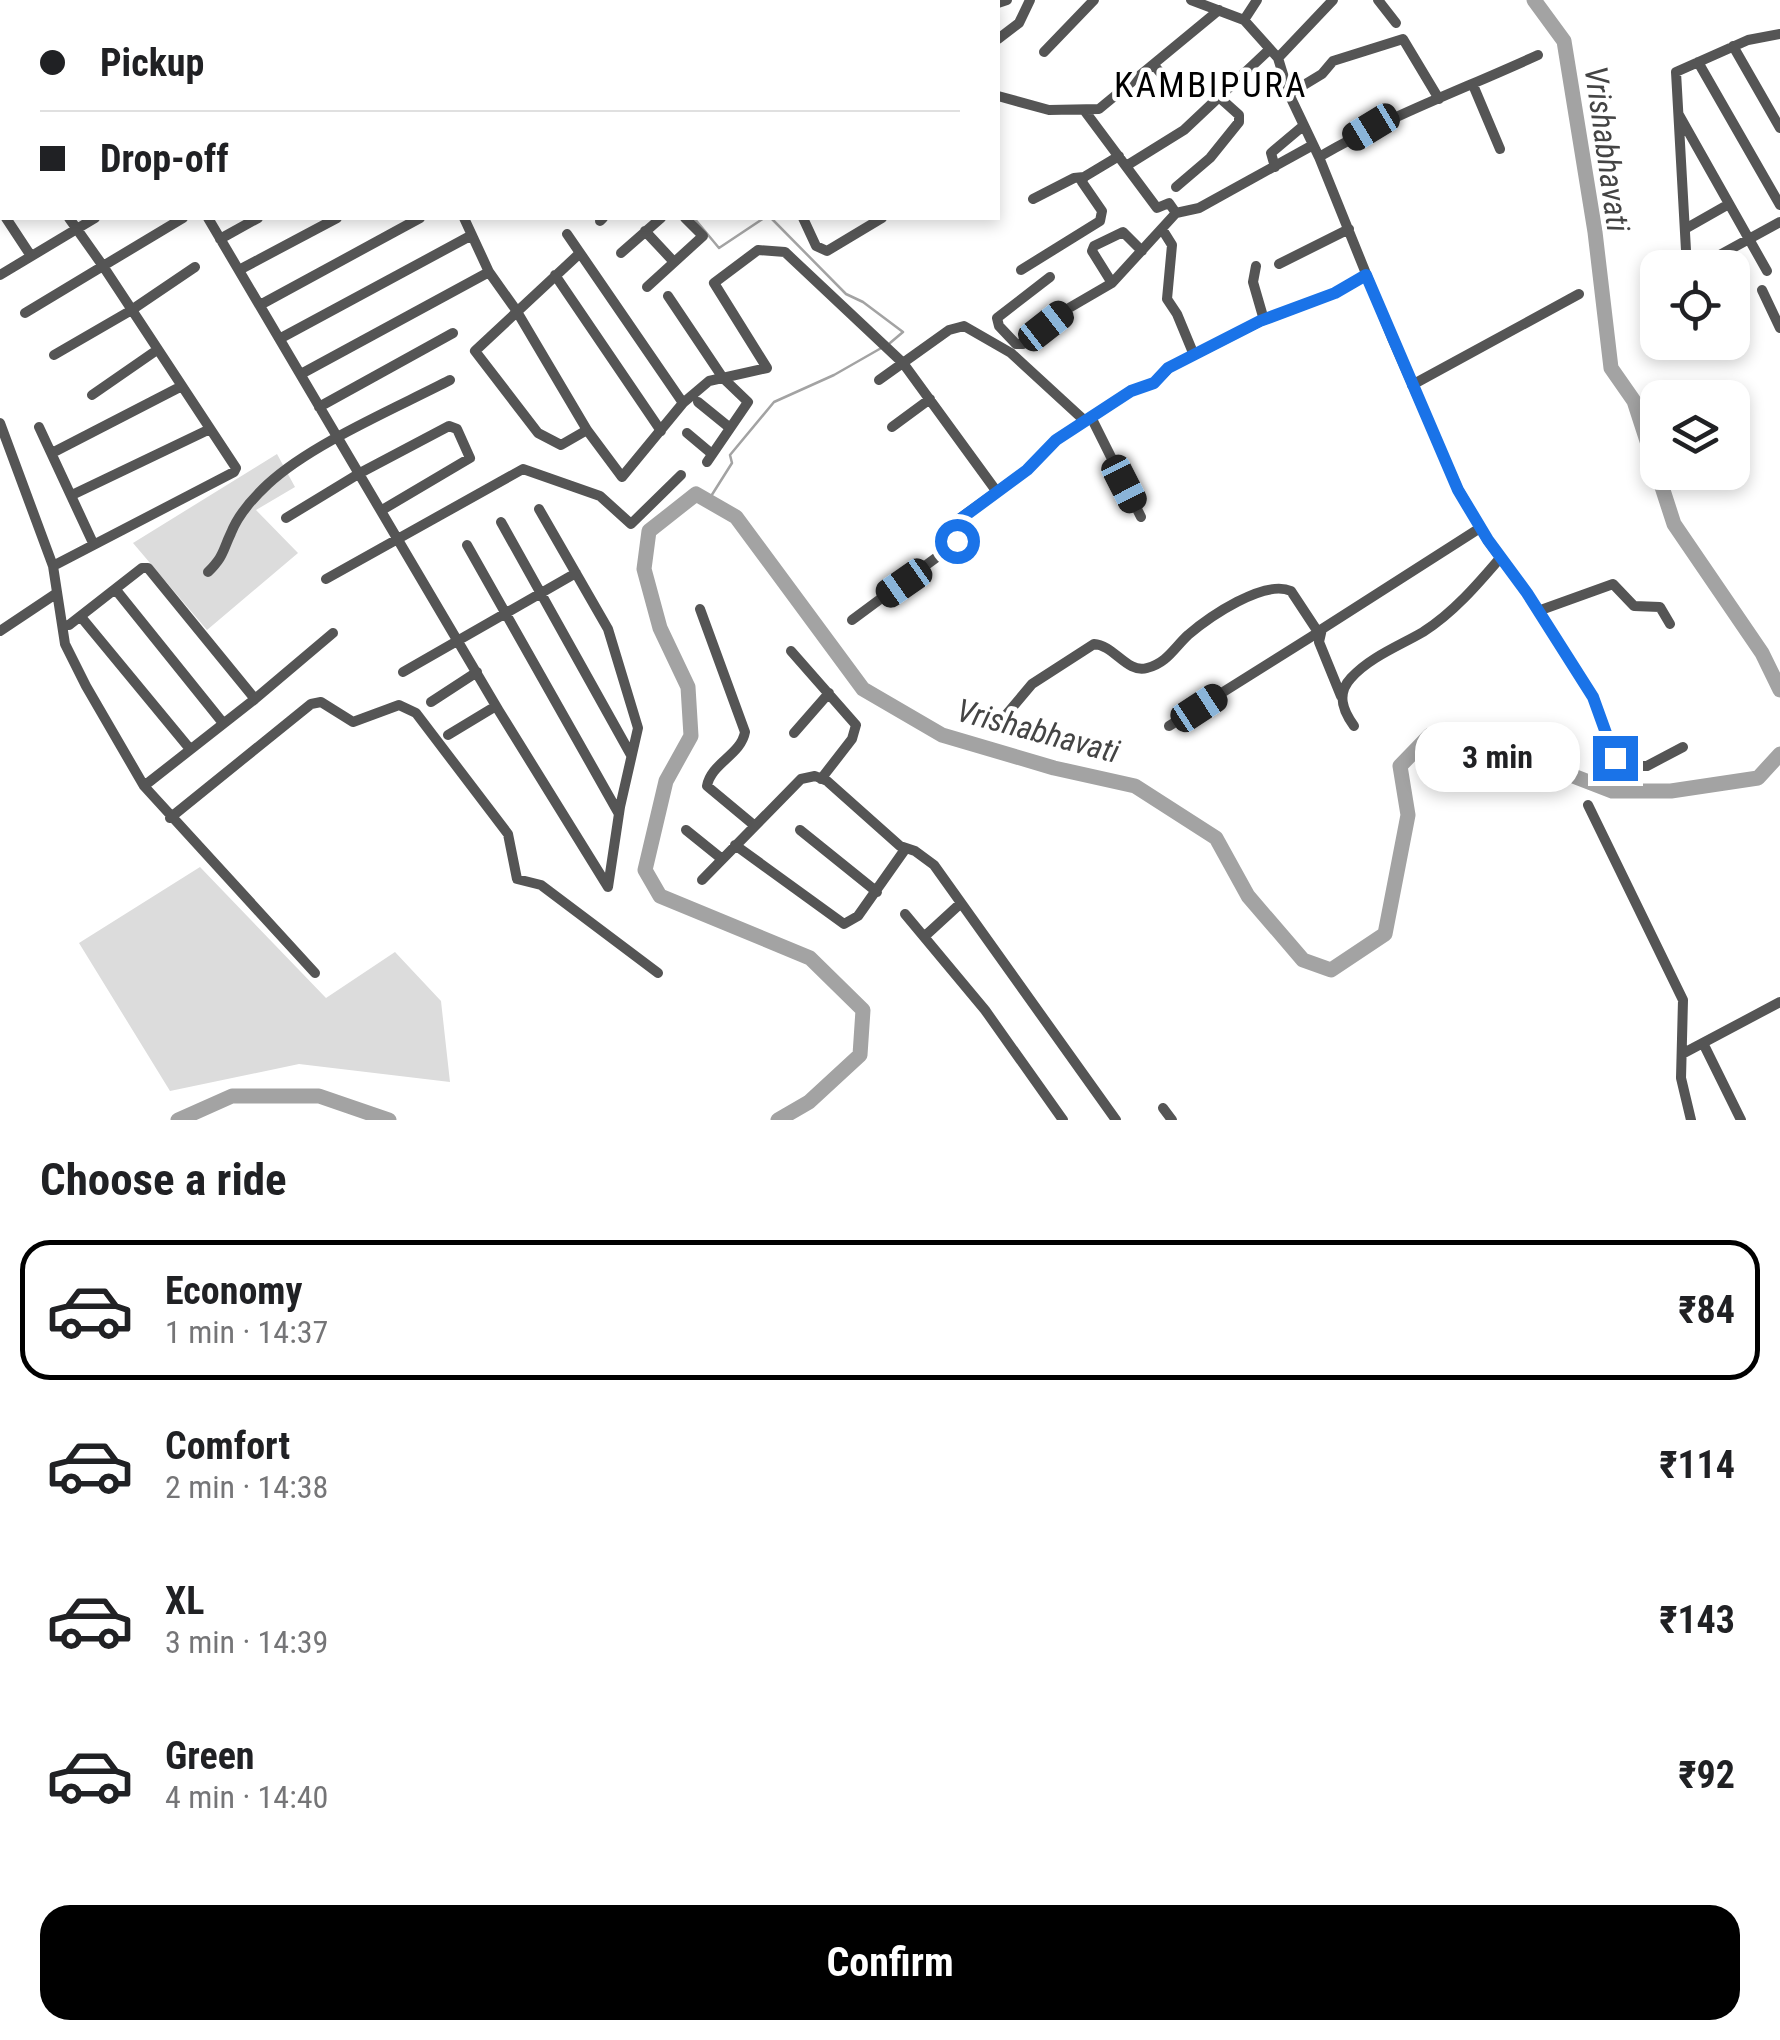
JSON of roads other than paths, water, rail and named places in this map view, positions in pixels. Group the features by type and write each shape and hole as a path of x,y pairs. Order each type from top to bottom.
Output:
{"street":[{"path":"1000,37 1018,23 1030,0"},
{"path":"1044,52 1094,0"},
{"path":"1191,0 1244,20 1274,54 1458,490 1593,697 1618,763 1649,766 1683,747"},
{"path":"1244,20 1257,0"},
{"path":"1126,166 1184,130 1333,0"},
{"path":"1378,0 1396,23"},
{"path":"1000,97 1050,110 1099,110 1219,10"},
{"path":"1686,250 1676,72 1734,46 1779,36"},
{"path":"1289,94 1324,72 1333,61 1403,38 1440,99"},
{"path":"1734,46 1780,128"},
{"path":"1320,158 1377,124 1538,55"},
{"path":"1698,62 1780,205"},
{"path":"1154,64 1178,95 1196,83"},
{"path":"1473,85 1500,149"},
{"path":"1176,187 1210,158 1239,122 1220,98"},
{"path":"1084,110 1156,208 1168,204 1176,213"},
{"path":"1678,113 1767,271"},
{"path":"1274,167 1270,153 1303,126"},
{"path":"1050,277 997,318 999,326 1016,344 1023,344 1069,308 1112,283 1176,213 1199,208 1313,144"},
{"path":"1033,199 1074,178 1084,177 1118,156"},
{"path":"1022,270 1104,216 1082,182 1084,177"},
{"path":"1685,229 1729,204"},
{"path":"8,220 31,256"},
{"path":"53,566 234,472 234,464 71,220"},
{"path":"0,274 91,220"},
{"path":"25,313 181,220"},
{"path":"209,220 608,888 638,728 608,629 540,509"},
{"path":"220,239 254,220"},
{"path":"239,270 333,220"},
{"path":"260,305 416,220"},
{"path":"465,220 488,272 620,476 709,380 766,368 714,283 758,250 785,252 903,362 997,492"},
{"path":"621,253 659,220"},
{"path":"646,286 703,236 687,220"},
{"path":"804,220 816,246 827,252 879,220"},
{"path":"1729,250 1780,222"},
{"path":"1162,229 1172,245 1168,299 1194,355"},
{"path":"1280,264 1349,229"},
{"path":"645,232 674,262"},
{"path":"1112,283 1092,251 1094,246 1123,232 1142,251"},
{"path":"282,338 472,234"},
{"path":"567,234 683,404"},
{"path":"580,253 475,351 538,433 550,442 561,445 587,430"},
{"path":"1256,266 1252,282 1264,320"},
{"path":"54,355 195,267"},
{"path":"301,374 488,272"},
{"path":"555,275 661,431"},
{"path":"852,620 956,543 951,526 1027,470 1056,440 1132,390 1154,383 1168,368 1264,320 1335,293 1366,275"},
{"path":"1762,290 1780,328"},
{"path":"1412,385 1579,294"},
{"path":"668,296 722,378 748,402 710,458 687,433"},
{"path":"879,380 949,330 964,326 1010,353 1088,419 1142,517"},
{"path":"320,407 453,333"},
{"path":"92,395 158,350"},
{"path":"208,572 223,558 242,513 268,484 301,459 450,380"},
{"path":"52,453 180,387"},
{"path":"892,427 930,399"},
{"path":"698,402 730,428"},
{"path":"0,424 53,566 64,644 144,786 314,973"},
{"path":"286,518 449,426 457,429 470,458 382,510"},
{"path":"39,427 93,543"},
{"path":"72,495 210,429"},
{"path":"326,578 523,469 600,496 631,524 681,475"},
{"path":"501,522 632,756"},
{"path":"1170,726 1480,528"},
{"path":"466,546 619,815"},
{"path":"1342,696 1349,679 1388,650 1426,630 1469,594 1500,557"},
{"path":"69,624 142,568 148,568 256,699"},
{"path":"403,672 576,573"},
{"path":"1538,610 1613,584 1636,607 1660,606 1670,624"},
{"path":"1006,715 1032,684 1094,644 1110,648 1136,669 1144,670 1170,656 1187,636 1240,600 1285,588 1320,630 1319,642 1342,696 1343,712 1354,726"},
{"path":"116,590 223,723"},
{"path":"0,631 57,594"},
{"path":"700,609 745,732 742,743 710,776 707,786 755,826"},
{"path":"80,617 190,748"},
{"path":"144,786 333,633"},
{"path":"791,651 856,725 852,738 821,779"},
{"path":"431,702 477,672"},
{"path":"794,733 829,693"},
{"path":"170,818 311,704 321,702 353,722 406,706 416,713 508,834 517,879 541,885 658,973"},
{"path":"448,735 496,706"},
{"path":"702,880 801,779 821,779 906,848 934,865 1116,1120"},
{"path":"1588,806 1683,1000 1682,1078 1690,1120"},
{"path":"686,830 722,859"},
{"path":"800,830 877,892"},
{"path":"735,845 844,924 858,916 906,848"},
{"path":"925,936 961,903"},
{"path":"905,914 986,1010 1063,1120"},
{"path":"1682,1054 1780,1002"},
{"path":"1703,1042 1741,1120"},
{"path":"1163,1108 1172,1120"}],"waterway":[{"name":"Vrishabhavati","path":"1534,0 1564,41 1595,232 1611,368 1634,401 1674,524 1762,653 1780,690"},
{"path":"696,220 719,248 761,220"},
{"path":"773,220 846,294 903,332 890,343"},
{"path":"708,501 732,463 730,455 774,402 883,347"},
{"name":"Vrishabhavati","path":"778,1120 809,1102 860,1055 863,1010 810,958 660,896 645,870 666,781 691,736 688,687 660,628 644,569 649,531 696,494 736,517 863,689 942,735 1054,768 1135,786 1216,838 1248,896 1303,960 1331,970 1385,934 1408,815 1400,766 1430,735 1519,755 1612,791 1671,791 1758,778 1780,754"},
{"name":"Vrishabhavati","path":"178,1120 232,1096 319,1096 389,1120"}],"district":[{"name":"KAMBIPURA","path":"1211,85"}]}
